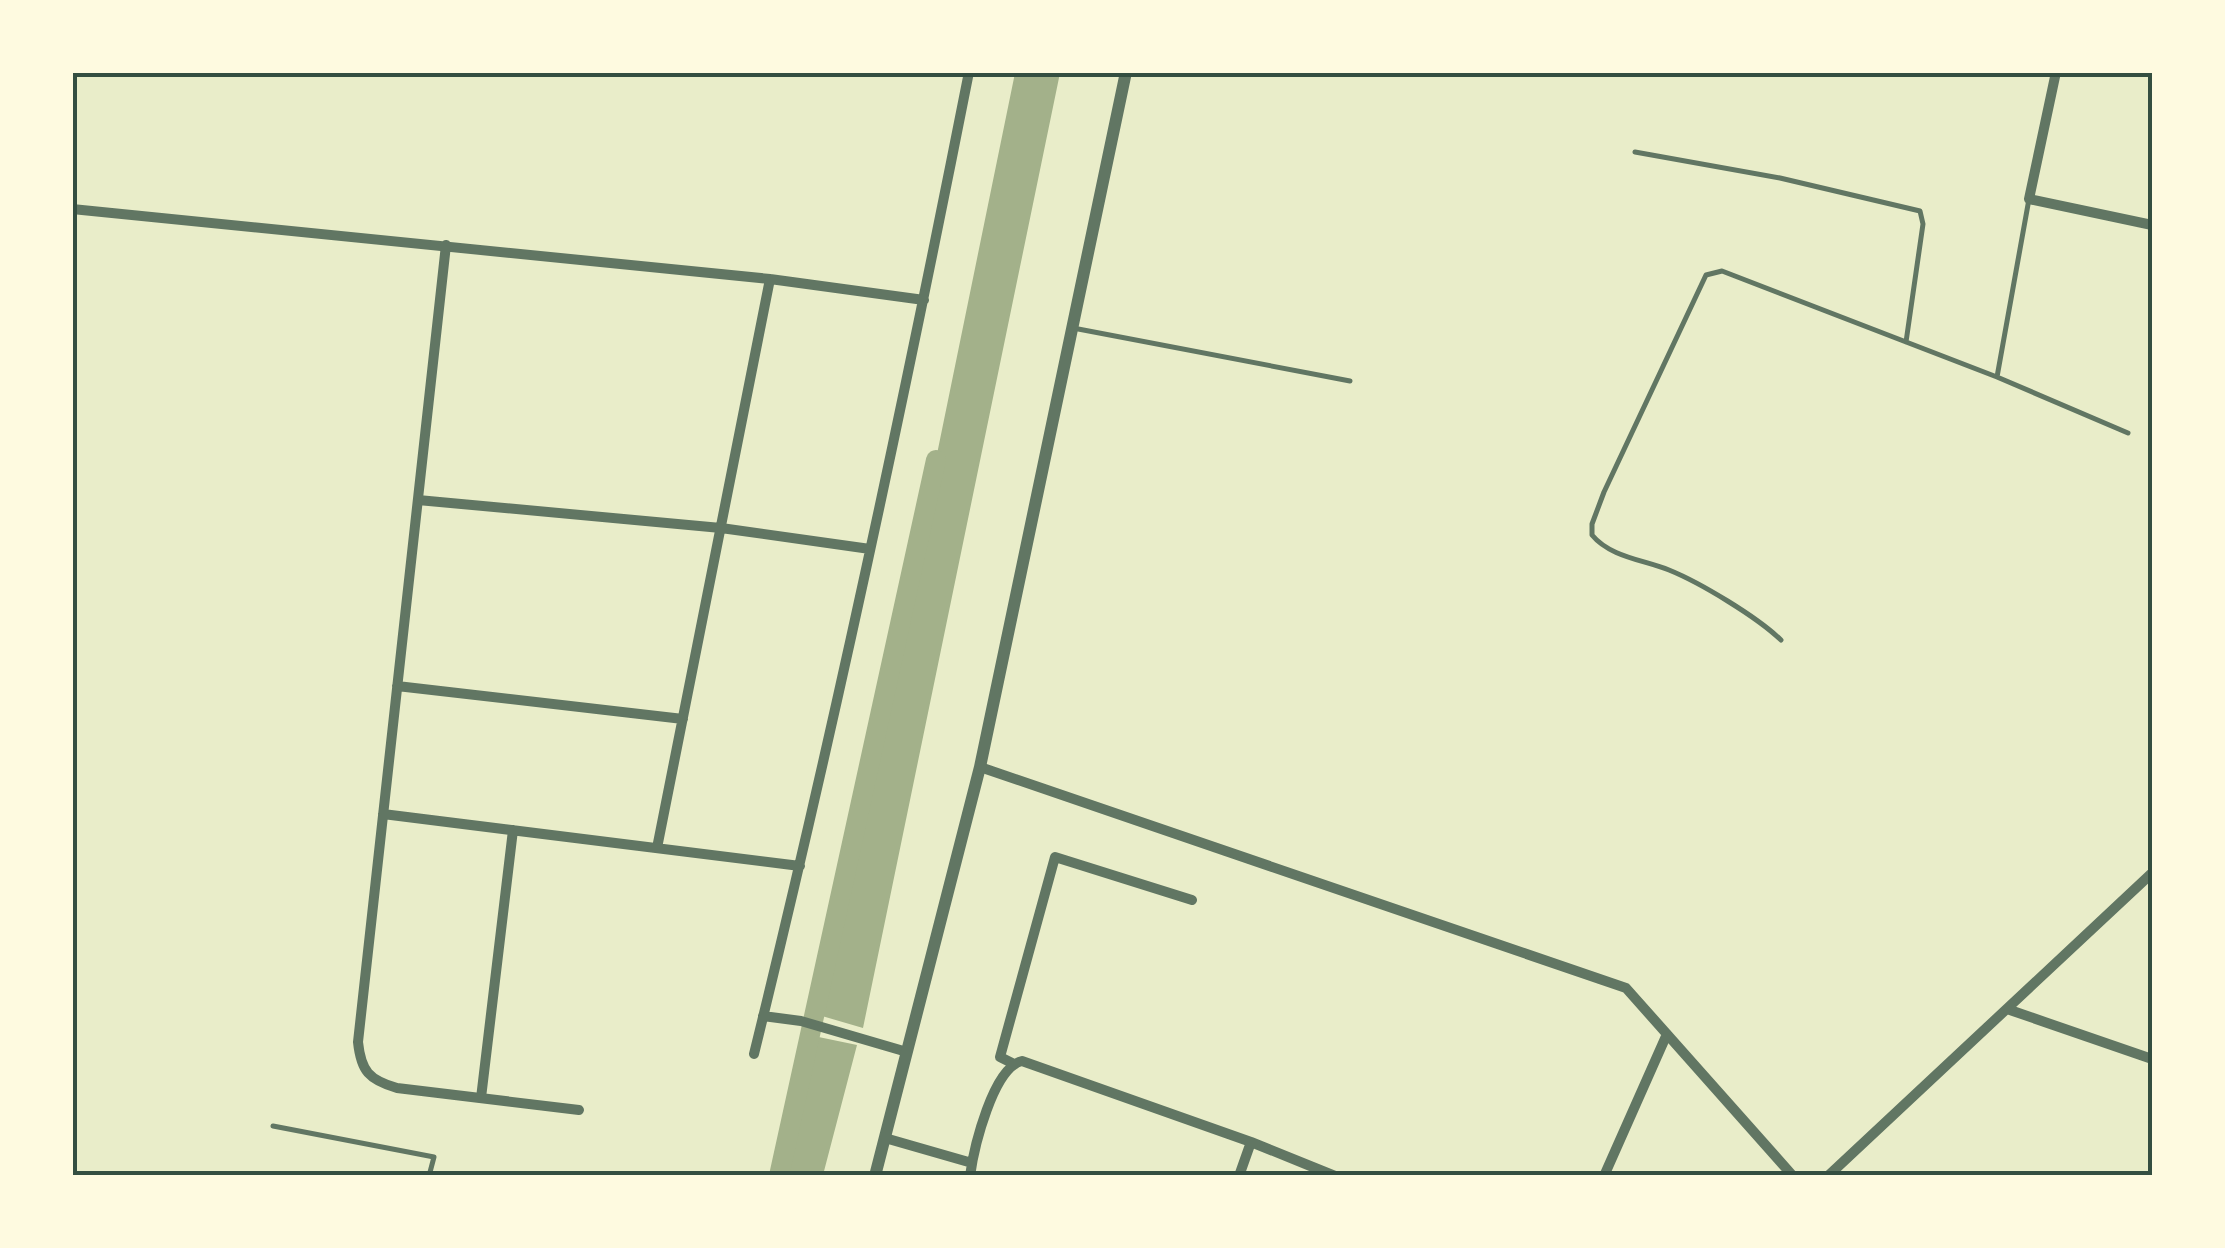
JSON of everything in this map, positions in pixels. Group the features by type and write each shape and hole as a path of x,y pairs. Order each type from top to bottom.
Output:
{"street":[{"path":"754,1054 870,549 969,72"},
{"path":"875,1176 980,767 1126,72"},
{"path":"2056,72 2029,199 2152,225"},
{"path":"72,209 770,279 924,300"},
{"path":"446,245 358,1042 360,1059 366,1074 376,1082 397,1088 578,1110"},
{"path":"657,848 770,279"},
{"path":"418,500 721,528 870,549"},
{"path":"397,686 683,719"},
{"path":"980,767 1626,988 1793,1176"},
{"path":"383,814 800,866"},
{"path":"481,1098 513,830"},
{"path":"1192,900 1056,858 1000,1058 1038,1065 1336,1176"},
{"path":"1828,1176 2152,873"},
{"path":"2007,1008 2152,1059"},
{"path":"763,1016 801,1022 907,1052"},
{"path":"1604,1176 1667,1034"},
{"path":"970,1176 999,1078 1012,1063"},
{"path":"885,1138 972,1163"},
{"path":"1239,1176 1251,1142"}],"lane":[{"path":"1635,152 1780,178 1920,211 1923,224 1906,342"},
{"path":"1997,377 2029,199"},
{"path":"1781,640 1755,617 1673,571 1607,548 1592,535 1604,492 1702,280 1712,271 1722,271 1997,377 2128,433"},
{"path":"1072,328 1350,381"},
{"path":"273,1126 434,1157 429,1176"}],"shaded area":[{"path":"1015,73 1060,73 863,1028 822,1016"},
{"path":"809,1035 857,1045 823,1175 779,1175"}],"waterway":[{"path":"779,1176 936,460"}]}
